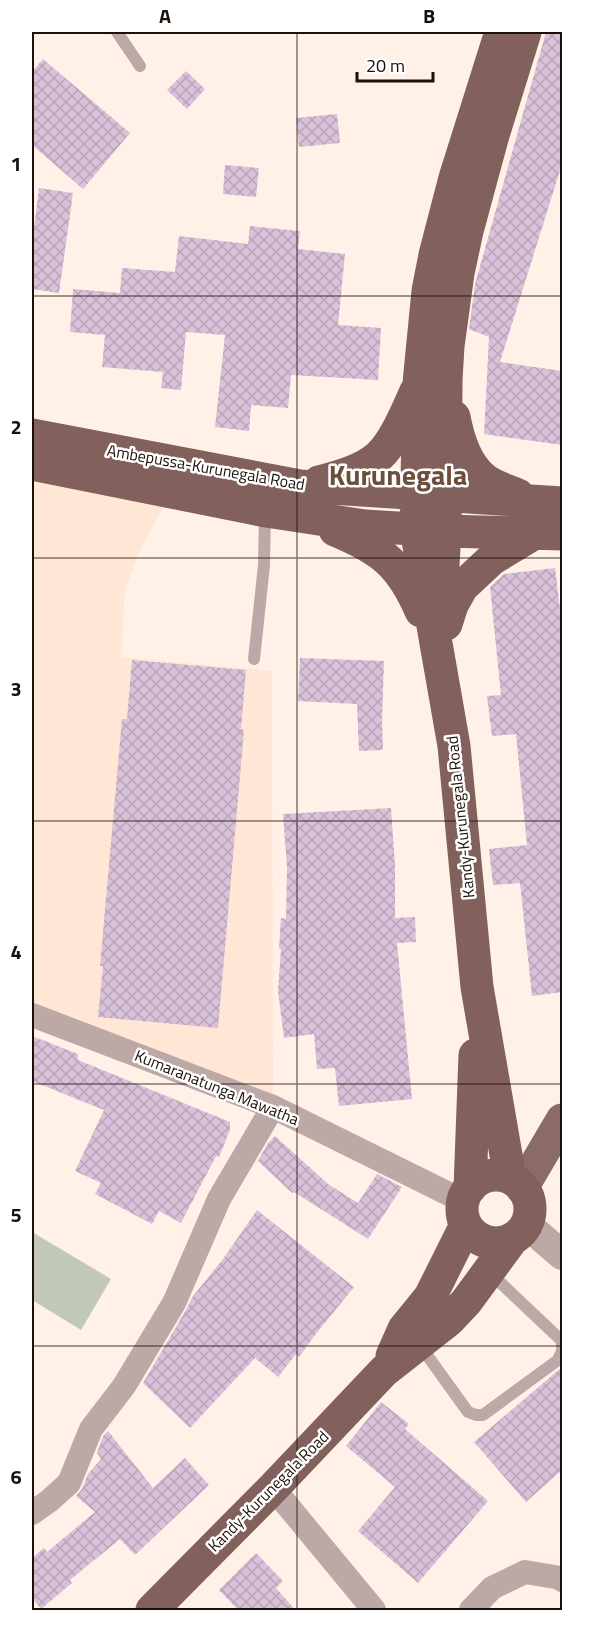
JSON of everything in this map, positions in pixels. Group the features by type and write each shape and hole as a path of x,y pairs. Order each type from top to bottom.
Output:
{"highway":[{"path":"501,32 455,177 428,291 433,382 472,466 483,478 515,494 550,502"},
{"path":"437,648 413,593 402,575 384,555 300,501 334,478 352,472 379,456 433,382 447,346 466,231 525,32"},
{"name":"Kandy-Kurunegala Road","path":"433,382 430,530 437,648 454,746 477,987 516,1183"},
{"name":"Ambepussa-Kurunegala Road","path":"32,435 300,501 365,526 549,533"},
{"name":"Ambepussa-Kurunegala Road","path":"32,464 266,511 300,501 431,495 550,502"},
{"path":"437,648 452,605 462,588 492,559 549,533"},
{"name":"Kandy-Kurunegala Road","path":"384,1371 404,1329 429,1297 466,1204 477,987"},
{"path":"500,1175 516,1183 528,1199 530,1212 520,1231 495,1243 478,1238 466,1204 478,1180 500,1175"},
{"name":"Kandy-Kurunegala Road","path":"152,1611 384,1371 449,1320 466,1302 520,1231"}],"main road":[{"path":"516,1183 562,1120"}],"street":[{"name":"Kumaranatunga Mawatha","path":"32,1016 273,1107 466,1204"},
{"path":"32,1513 69,1483 91,1429 124,1386 174,1303 219,1199 273,1107"},
{"path":"520,1231 562,1255"},
{"path":"273,1488 374,1611"},
{"path":"471,1611 492,1588 525,1572 562,1580"}],"lane":[{"path":"117,32 140,66"},
{"path":"254,658 264,565 266,511"},
{"path":"418,1343 468,1412 476,1415 483,1415 558,1360 562,1351 562,1341 489,1272"}],"shaded area":[{"path":"32,478 168,499 140,550 125,589 121,657 272,671 273,1107 32,1015"}],"green space":[{"path":"32,1232 111,1279 81,1330 32,1300"}],"building":[{"path":"546,32 562,32 562,164 500,362 562,371 562,445 484,434 489,337 469,329 475,284"},
{"path":"43,59 130,133 83,189 32,145 32,72"},
{"path":"186,71 205,89 187,109 167,90"},
{"path":"337,114 340,143 299,147 296,118"},
{"path":"225,165 259,168 256,197 223,194"},
{"path":"39,188 73,193 59,293 32,289 32,244"},
{"path":"250,226 300,231 298,249 345,254 338,325 381,328 378,380 291,375 288,408 251,405 249,431 215,427 225,335 186,332 181,390 161,388 163,372 102,367 105,335 70,332 73,289 120,293 122,268 175,272 179,236 248,244"},
{"path":"555,568 560,609 562,609 562,992 532,996 520,883 493,885 489,849 527,845 516,734 492,736 487,696 501,695 490,587 504,574"},
{"path":"300,658 384,661 383,750 359,751 357,704 298,701"},
{"path":"132,660 246,670 241,729 244,730 218,1028 98,1017 103,966 100,966 122,719 127,719"},
{"path":"391,808 395,866 395,918 415,917 416,942 397,943 412,1099 339,1106 335,1068 317,1069 314,1034 284,1038 278,991 281,918 286,919 287,867 283,814"},
{"path":"32,1036 78,1054 78,1060 230,1122 230,1130 219,1157 216,1156 181,1223 159,1211 152,1224 95,1194 101,1183 75,1171 104,1110 32,1081"},
{"path":"275,1136 328,1184 358,1203 377,1174 402,1187 368,1239 294,1192 292,1193 258,1161 268,1143"},
{"path":"257,1210 354,1287 299,1357 296,1354 278,1377 255,1358 190,1428 143,1383 193,1296 223,1259"},
{"path":"562,1367 562,1470 526,1502 474,1442"},
{"path":"381,1402 409,1424 405,1429 488,1501 418,1583 358,1531 395,1487 346,1446"},
{"path":"108,1431 153,1488 185,1458 209,1485 135,1555 120,1539 70,1580 72,1583 41,1609 32,1598 32,1558 44,1548 47,1552 95,1512 76,1496 82,1489 88,1474 101,1459 97,1453 103,1436"},
{"path":"256,1553 283,1581 276,1588 296,1611 239,1611 219,1590"}],"district":[{"name":"Kurunegala","path":"398,474"}]}
